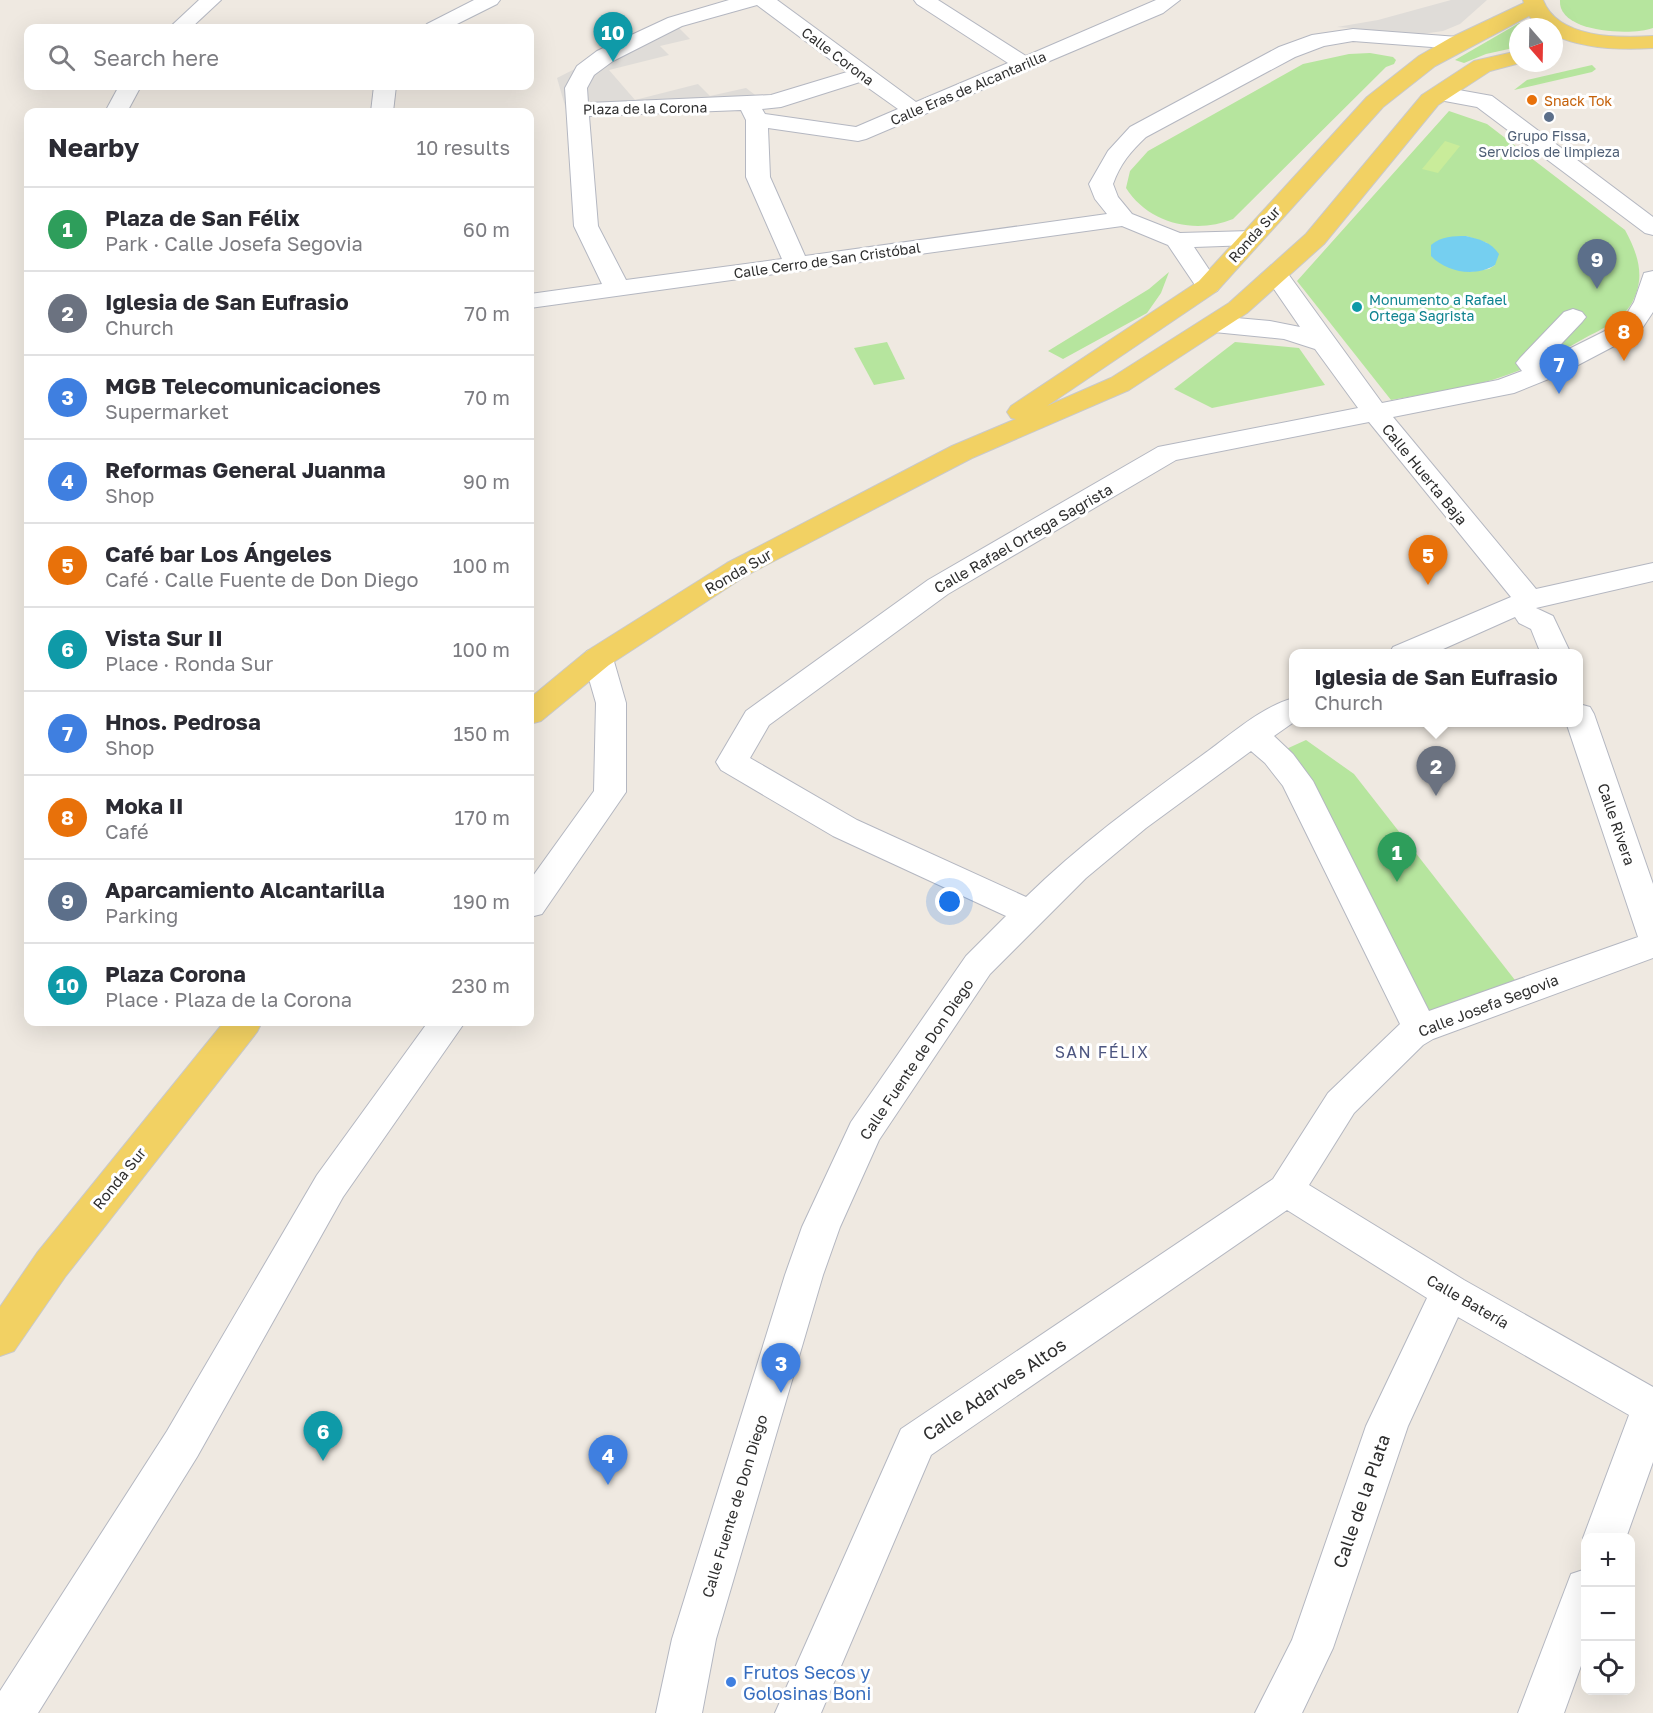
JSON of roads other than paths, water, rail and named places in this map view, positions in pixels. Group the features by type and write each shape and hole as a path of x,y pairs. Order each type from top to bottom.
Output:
{"main road":[{"name":"Ronda Sur","path":"962,452 1086,365 1208,286 1375,102 1427,61 1533,3"},
{"path":"1533,3 1539,15 1561,30 1586,38 1615,43"},
{"path":"1563,51 1615,43 1653,42"},
{"name":"Ronda Sur","path":"534,711 598,658 737,569 962,452 1120,384 1238,308 1277,276 1315,239 1430,100 1482,66 1509,59"},
{"name":"Ronda Sur","path":"0,1339 51,1264 241,1026"}],"street":[{"path":"184,24 211,0"},
{"path":"442,24 490,0"},
{"name":"Plaza de la Corona","path":"752,0 675,22 605,56 585,71 576,88 577,110 753,112"},
{"name":"Calle Corona","path":"764,0 914,111"},
{"path":"924,0 1025,65"},
{"name":"Calle Eras de Alcantarilla","path":"753,112 858,134 1156,9 1170,0"},
{"path":"1251,238 1177,240 1124,219 1107,199 1101,184 1107,167 1117,152 1138,132 1287,52 1320,40 1346,36 1458,43"},
{"path":"796,264 758,177 753,112 773,102 862,74"},
{"path":"118,108 128,90"},
{"path":"382,108 385,90"},
{"path":"1442,94 1484,101 1653,228"},
{"path":"577,110 586,226 618,290"},
{"name":"Calle Cerro de San Cristóbal","path":"534,300 1124,219"},
{"path":"1177,240 1208,286"},
{"name":"Calle Huerta Baja","path":"1277,276 1376,413 1529,608"},
{"name":"Calle Rafael Ortega Sagrista","path":"1029,913 845,828 732,762 757,718 938,587 1168,453 1505,387 1641,330 1653,278"},
{"path":"1538,373 1529,363 1574,317"},
{"path":"1214,324 1254,327 1305,335 1324,344"},
{"path":"1418,649 1529,608 1653,572"},
{"path":"1529,608 1544,623 1554,649"},
{"path":"534,899 610,792 611,703 598,658"},
{"name":"Calle Fuente de Don Diego","path":"679,1713 694,1639 804,1275 821,1227 864,1133 978,965 1029,913 1074,870 1135,820 1289,711"},
{"name":"Calle Rivera","path":"1582,727 1653,934"},
{"path":"1251,736 1260,740 1275,753 1297,781 1420,1029"},
{"name":"Calle Josefa Segovia","path":"1286,1190 1341,1103 1406,1038 1420,1029 1523,990 1653,945"},
{"path":"12,1713 182,1444 330,1186 444,1026"},
{"name":"Calle Batería","path":"1286,1190 1450,1292 1653,1406"},
{"name":"Calle Adarves Altos","path":"798,1713 916,1442 1286,1190"},
{"name":"Calle de la Plata","path":"1278,1713 1311,1648 1387,1425 1450,1292"},
{"path":"1606,1533 1646,1450 1653,1406"},
{"path":"1541,1713 1581,1603"}],"water":[{"path":"1448,237 1476,238 1496,250 1499,254 1495,265 1479,271 1462,271 1445,266 1431,256 1431,245 1435,242"}],"place":[{"name":"Plaza Corona","path":"613,62"},
{"name":"Snack Tok","path":"1532,100"},
{"name":"Grupo Fissa, Servicios de limpieza","path":"1549,117"},
{"name":"Aparcamiento Alcantarilla","path":"1597,289"},
{"name":"Monumento a Rafael Ortega Sagrista","path":"1357,307"},
{"name":"Moka II","path":"1624,361"},
{"name":"Hnos. Pedrosa","path":"1559,394"},
{"name":"Café bar Los Ángeles","path":"1428,585"},
{"name":"Iglesia de San Eufrasio","path":"1436,796"},
{"name":"Plaza de San Félix","path":"1397,882"},
{"name":"MGB Telecomunicaciones","path":"781,1393"},
{"name":"Vista Sur II","path":"323,1461"},
{"name":"Reformas General Juanma","path":"608,1485"},
{"name":"Frutos Secos y Golosinas Boni","path":"731,1682"}],"district":[{"name":"SAN FÉLIX","path":"1102,1052"}]}
